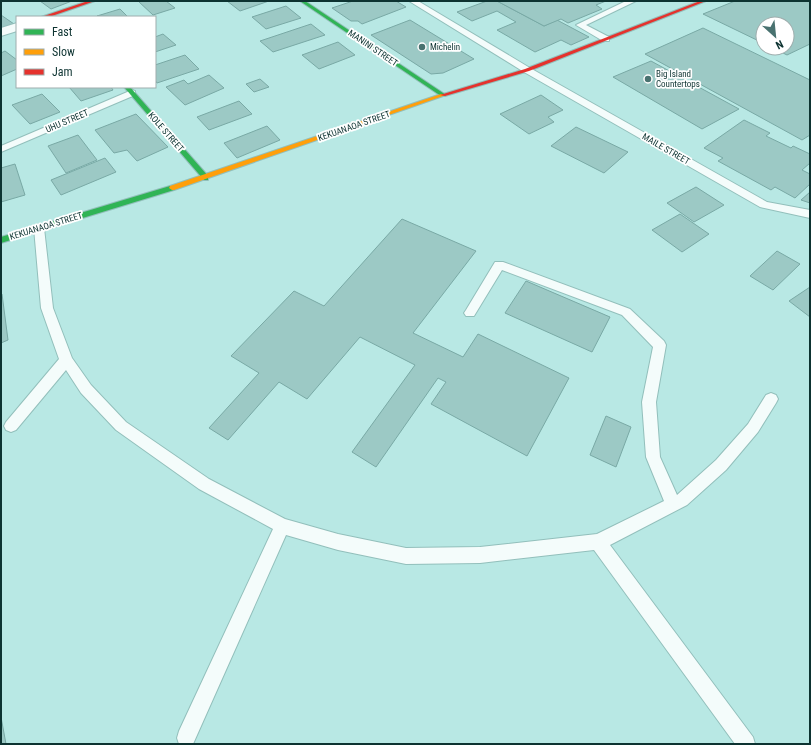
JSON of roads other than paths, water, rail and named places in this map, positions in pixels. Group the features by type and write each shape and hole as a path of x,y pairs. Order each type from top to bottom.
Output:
{"street":[{"path":"50,16 61,14 93,1"},
{"name":"MANINI STREET","path":"304,1 443,95"},
{"name":"KEKUANAOA STREET","path":"1,240 206,178 443,95 527,70 701,1"},
{"path":"1,32 16,27"},
{"name":"KOLE STREET","path":"130,90 206,178"}],"lane":[{"path":"606,39 580,25 632,1"},
{"name":"MAILE STREET","path":"416,2 527,70 764,205 810,214"},
{"name":"UHU STREET","path":"1,149 130,90"},
{"path":"39,228 47,308 66,360 86,389 121,426 204,484 282,526 338,542 406,556 480,555 598,542 682,500 721,465 753,428 771,399"},
{"path":"470,313 499,266 626,312 660,345 649,402 653,457 673,504"},
{"path":"11,426 66,360"},
{"path":"186,738 282,526"},
{"path":"598,542 746,744"}],"place":[{"name":"Michelin","path":"422,47"},
{"name":"Big Island Countertops","path":"648,79"}]}
